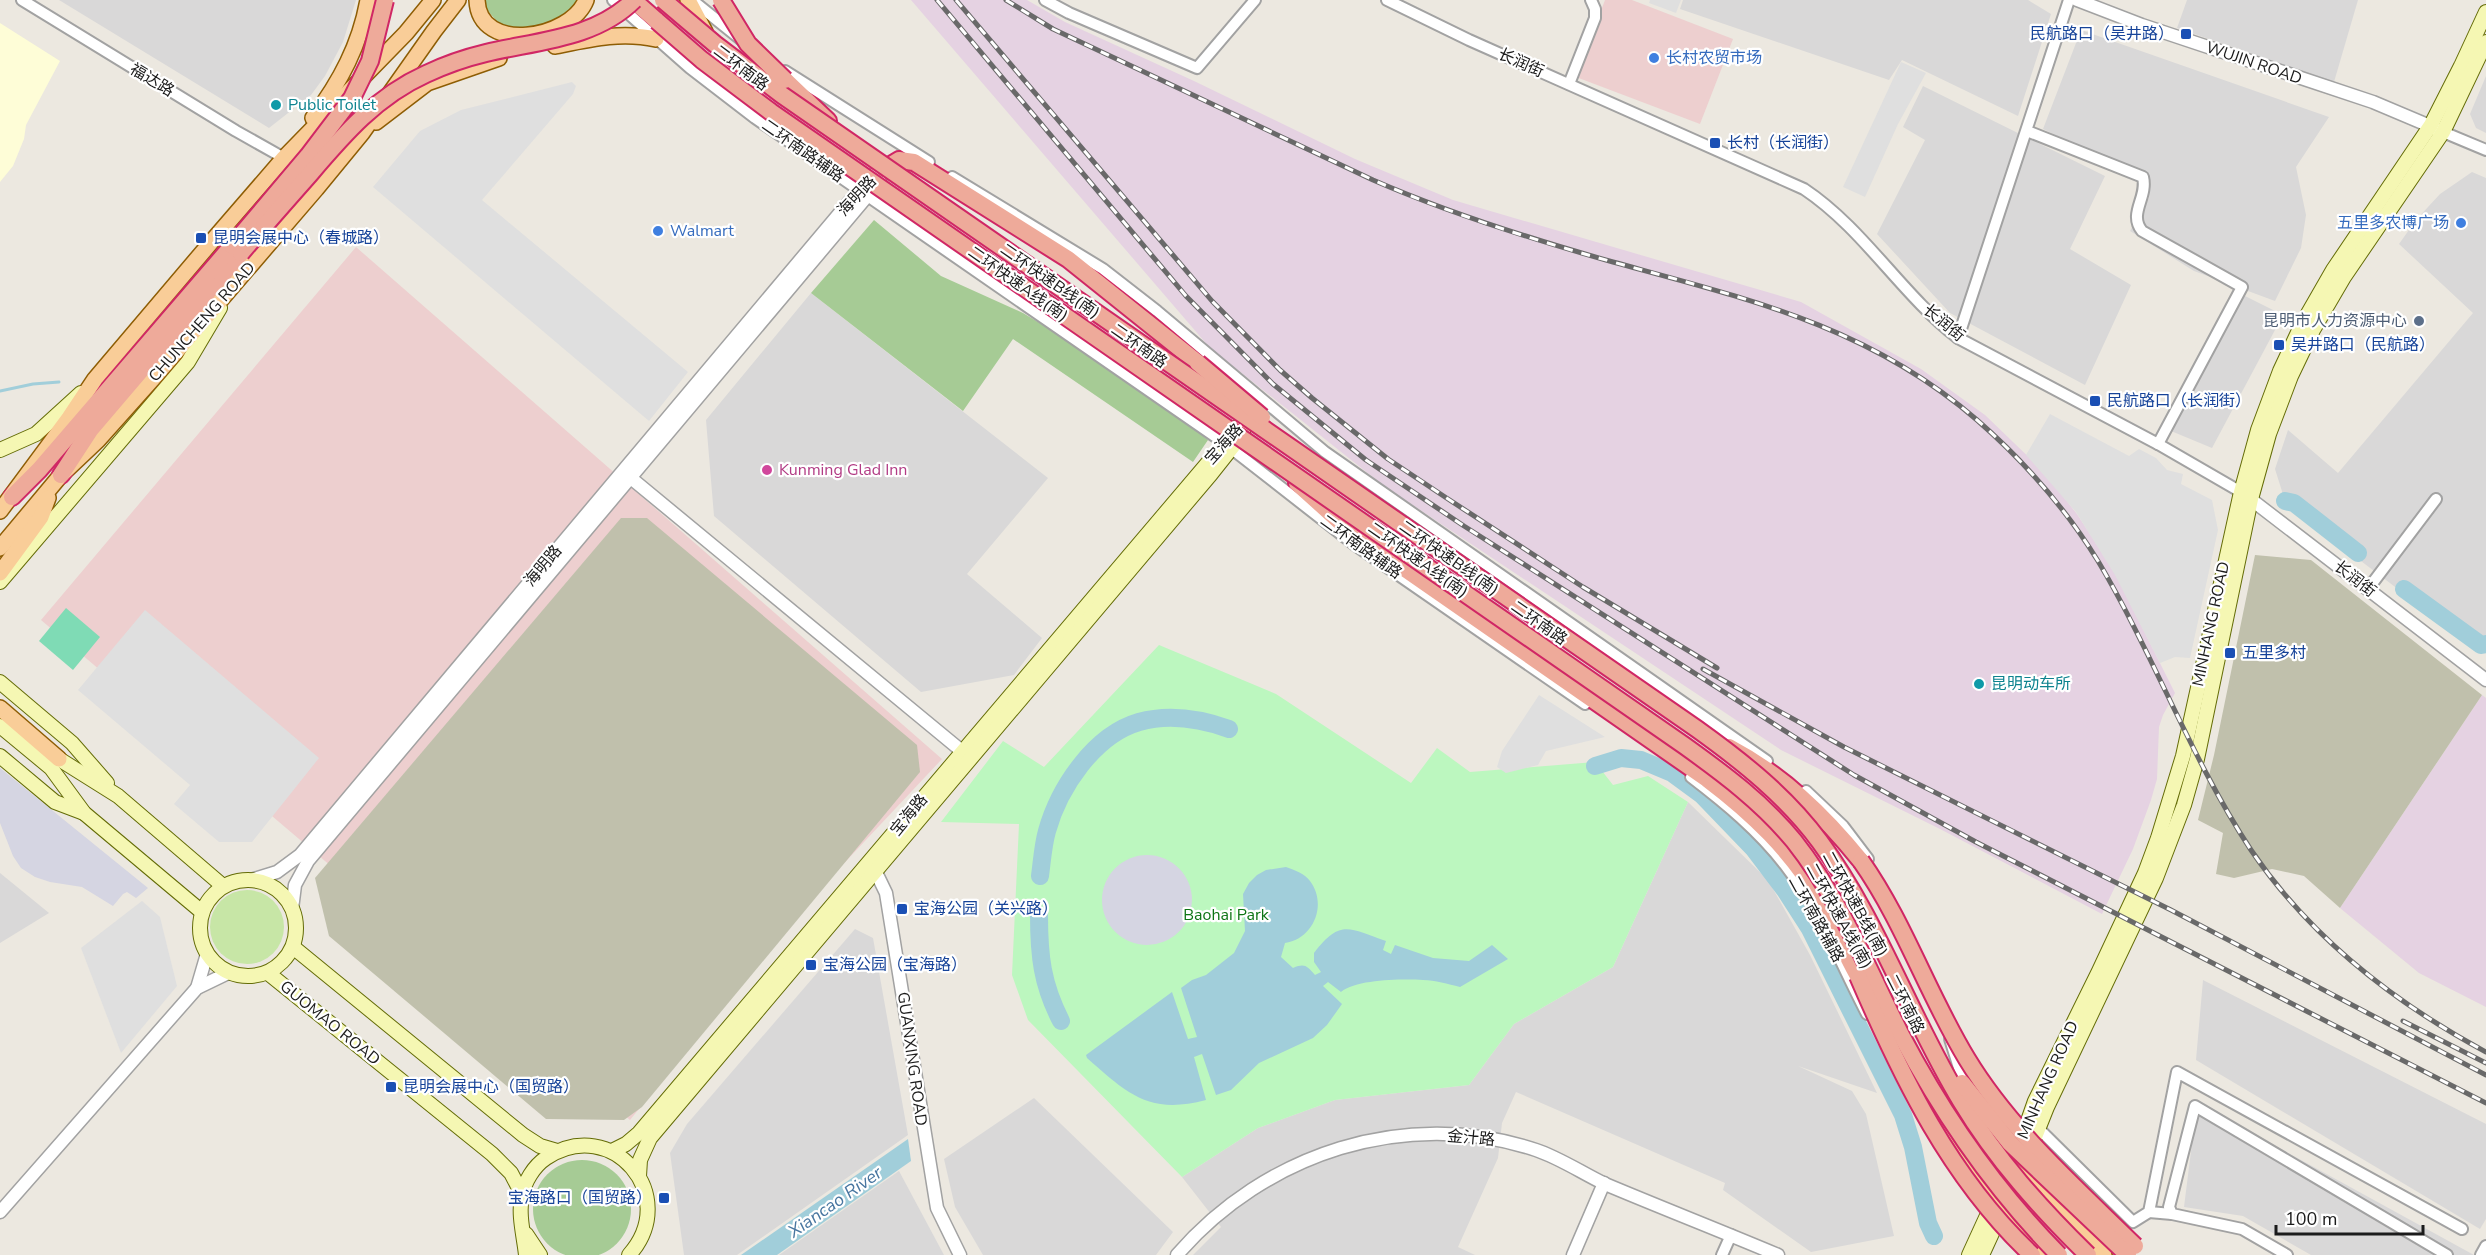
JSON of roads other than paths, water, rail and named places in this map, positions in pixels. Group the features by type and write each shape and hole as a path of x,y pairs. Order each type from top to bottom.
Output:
{"highway":[{"path":"57,480 91,429 237,249 352,98 370,61 386,0"},
{"path":"12,497 349,128 393,93 425,74 460,60 566,37 612,16 635,0"},
{"name":"二环快速A线(南)","path":"635,0 702,60 771,112 1678,740 1732,781 1781,826 1804,855 1834,902 1915,1060 1960,1138 1997,1187 2059,1255"},
{"name":"二环快速B线(南)","path":"661,0 877,172 1356,493 1722,748 1781,797 1809,828 1832,859 1862,910 1937,1059 1977,1126 2032,1197 2088,1255"},
{"path":"721,0 739,32 759,56 837,129 877,172 899,160 906,159 1052,248 1083,270 1215,376 1317,464 1356,493"},
{"path":"1236,435 1275,461 1336,519 1363,541 1722,790 1777,840 1820,899 1858,976 1899,1070 1937,1138 1980,1197 2032,1255"},
{"path":"1665,710 1770,771 1824,818 1861,861 1881,893 1947,1024 1983,1084 2032,1142 2144,1255"},
{"path":"1622,721 1699,759 1732,781"},
{"path":"1804,855 1829,896 1858,976"},
{"path":"1832,859 1874,924 1933,1037 1971,1096 2032,1165 2128,1255"}],"main road":[{"path":"284,158 345,69 360,35 369,0"},
{"path":"0,450 36,434 95,379 284,158 406,33 433,0"},
{"name":"CHUNCHENG ROAD","path":"0,548 57,480 98,440 229,292 320,185 362,133 458,0"},
{"path":"477,0 478,11 486,26 499,33 519,35 542,32 564,24 580,12 586,0"},
{"name":"二环南路","path":"635,0 750,93 877,172"},
{"name":"二环南路","path":"661,0 736,64 877,172 1236,435 1687,743 1734,778 1769,809 1801,846 1832,892 1868,960 1939,1118 1968,1164 1998,1204 2046,1255"},
{"path":"690,0 705,32 736,64"},
{"name":"MINHANG ROAD","path":"2437,128 2486,12"},
{"path":"320,185 379,119 427,83 444,75 504,57 595,38 632,35 656,39"},
{"name":"MINHANG ROAD","path":"1969,1255 1998,1204 2017,1164 2039,1129 2047,1107 2156,878 2184,805 2197,759 2258,430 2280,372 2302,324 2333,270 2437,128 2486,42"},
{"path":"0,582 188,362 229,292"},
{"path":"0,511 95,379"},
{"name":"二环南路","path":"1236,435 1665,710 1756,778 1794,814 1813,837 1849,893 1919,1032 1948,1082 1973,1116 2104,1255"},
{"name":"宝海路","path":"639,1176 640,1160 650,1138 966,754 1236,435"},
{"path":"0,573 41,517 57,480"},
{"name":"MINHANG ROAD","path":"2017,1164 2035,1101 2104,961 2145,873 2158,838 2183,756 2246,495"},
{"path":"0,682 72,743 118,796 223,886"},
{"path":"0,708 59,759 118,796"},
{"path":"0,726 51,768 84,813 202,912"},
{"path":"0,756 55,802 84,813"},
{"name":"宝海路","path":"612,1151 639,1133 873,867"},
{"path":"251,880 278,890 292,909 296,932 293,947 283,962 268,973 255,977 242,977 216,966 201,941 199,926 202,912 210,897 223,886 237,881 251,880"},
{"path":"293,947 523,1135 540,1146 557,1151"},
{"name":"GUOMAO ROAD","path":"268,973 492,1154 510,1173 522,1194"},
{"path":"526,1255 520,1212 522,1194 529,1176 541,1161 557,1151 575,1146 594,1146 612,1151 625,1160 639,1176 646,1193 648,1211 645,1229 636,1252"},
{"name":"MINHANG ROAD","path":"1982,1255 1998,1204"},
{"path":"524,1230 532,1246 540,1255"}],"street":[{"name":"福达路","path":"22,0 284,158"},
{"name":"二环南路辅路","path":"613,0 656,39 755,118 864,194 1236,435 1355,544 1688,775 1731,809 1786,865 1811,904 1872,1024 1905,1082 1946,1141 1998,1204"},
{"path":"690,0 775,65 1103,269 1350,470 1724,730 1789,777 1827,810 1858,844 1901,914 1930,978 1971,1101 1994,1138 2017,1164"},
{"path":"1045,0 1078,17 1197,68 1254,0"},
{"name":"长润街","path":"1387,0 1469,40 1804,189 1837,215 1937,321 1958,338 2158,444 2246,495 2486,678"},
{"path":"1569,84 1594,18 1595,9 1591,0"},
{"path":"1958,338 2069,0"},
{"name":"WUJIN ROAD","path":"2077,0 2142,25 2373,102 2437,128"},
{"path":"2437,128 2486,150"},
{"path":"2027,131 2143,177 2145,185 2136,215 2136,223 2142,231 2242,287 2158,444"},
{"path":"877,172 904,146"},
{"name":"海明路","path":"251,880 277,872 300,855 627,475 864,194 877,172"},
{"path":"1236,435 1262,400"},
{"path":"627,475 966,754"},
{"name":"海明路","path":"292,909 296,885 308,861 627,475"},
{"path":"2368,589 2436,499"},
{"name":"GUANXING ROAD","path":"873,867 886,893 896,945 924,1137 937,1208 960,1255"},
{"path":"197,988 207,954"},
{"path":"0,1212 197,988 228,973"},
{"path":"2149,1212 2177,1072 2462,1229"},
{"path":"2172,1214 2169,1207 2195,1106 2446,1255"},
{"path":"2039,1129 2133,1222 2149,1212 2172,1214 2242,1229 2287,1255"},
{"name":"金汁路","path":"1177,1255 1199,1230 1235,1200 1272,1176 1304,1160 1363,1142 1430,1135 1469,1136 1537,1150 1604,1183 1778,1255"},
{"path":"1573,1255 1604,1183"},
{"path":"1722,1255 1731,1235"},
{"path":"2481,1255 2486,1246"}],"water":[{"path":"1286,867 1300,872 1310,881 1318,900 1315,920 1310,928 1295,940 1285,943 1281,957 1293,968 1306,966 1315,975 1321,972 1314,962 1314,953 1331,935 1346,929 1386,941 1383,950 1391,954 1395,945 1433,958 1469,961 1492,945 1508,959 1460,987 1428,980 1392,980 1358,984 1341,992 1328,982 1323,986 1342,1004 1327,1025 1313,1038 1259,1063 1231,1090 1216,1095 1202,1054 1194,1057 1206,1100 1169,1105 1154,1103 1128,1091 1087,1058 1086,1055 1172,992 1188,1039 1197,1037 1181,988 1192,980 1206,975 1234,953 1245,931 1243,894 1249,883 1266,870"},
{"name":"Xiancao River","path":"908,1139 911,1161 777,1255 741,1255"}],"waterway":[{"path":"0,391 33,384 59,382"},
{"path":"2285,501 2294,503 2358,553"},
{"path":"2404,589 2481,645 2486,644"},
{"path":"1040,876 1047,831 1060,798 1081,765 1107,738 1139,722 1161,718 1196,720 1229,729"},
{"path":"1595,766 1621,758 1641,760 1672,773 1702,795 1754,849 1785,890 1810,929 1903,1115 1913,1147 1928,1223 1934,1236"},
{"path":"1039,915 1043,970 1061,1021"}],"railway":[{"path":"937,0 1186,296 1273,384 1366,460 1464,526 1854,775 1976,842 2486,1103"},
{"path":"956,0 1212,301 1280,370 1388,459 1583,587 1717,668"},
{"path":"1006,0 1053,29 1373,180 1462,215 1522,235 1759,303 1850,338 1936,388 1977,420 2011,452 2043,486 2086,542 2137,633 2229,815 2274,882 2327,939 2357,965 2419,1012 2486,1052"},
{"path":"1703,669 1844,747 2171,910 2486,1075"},
{"path":"2403,1021 2486,1063"}],"place":[{"name":"民航路口（吴井路）","path":"2186,34"},
{"name":"长村农贸市场","path":"1654,58"},
{"name":"Public Toilet","path":"276,105"},
{"name":"长村（长润街）","path":"1715,143"},
{"name":"五里多农博广场","path":"2461,223"},
{"name":"Walmart","path":"658,231"},
{"name":"昆明会展中心（春城路）","path":"201,238"},
{"name":"昆明市人力资源中心","path":"2419,321"},
{"name":"吴井路口（民航路）","path":"2279,345"},
{"name":"民航路口（长润街）","path":"2095,401"},
{"name":"Kunming Glad Inn","path":"767,470"},
{"name":"五里多村","path":"2230,653"},
{"name":"昆明动车所","path":"1979,684"},
{"name":"宝海公园（关兴路）","path":"902,909"},
{"name":"宝海公园（宝海路）","path":"811,965"},
{"name":"昆明会展中心（国贸路）","path":"391,1087"},
{"name":"宝海路口（国贸路）","path":"664,1198"}],"park label":[{"name":"Baohai Park","path":"1226,915"}]}
